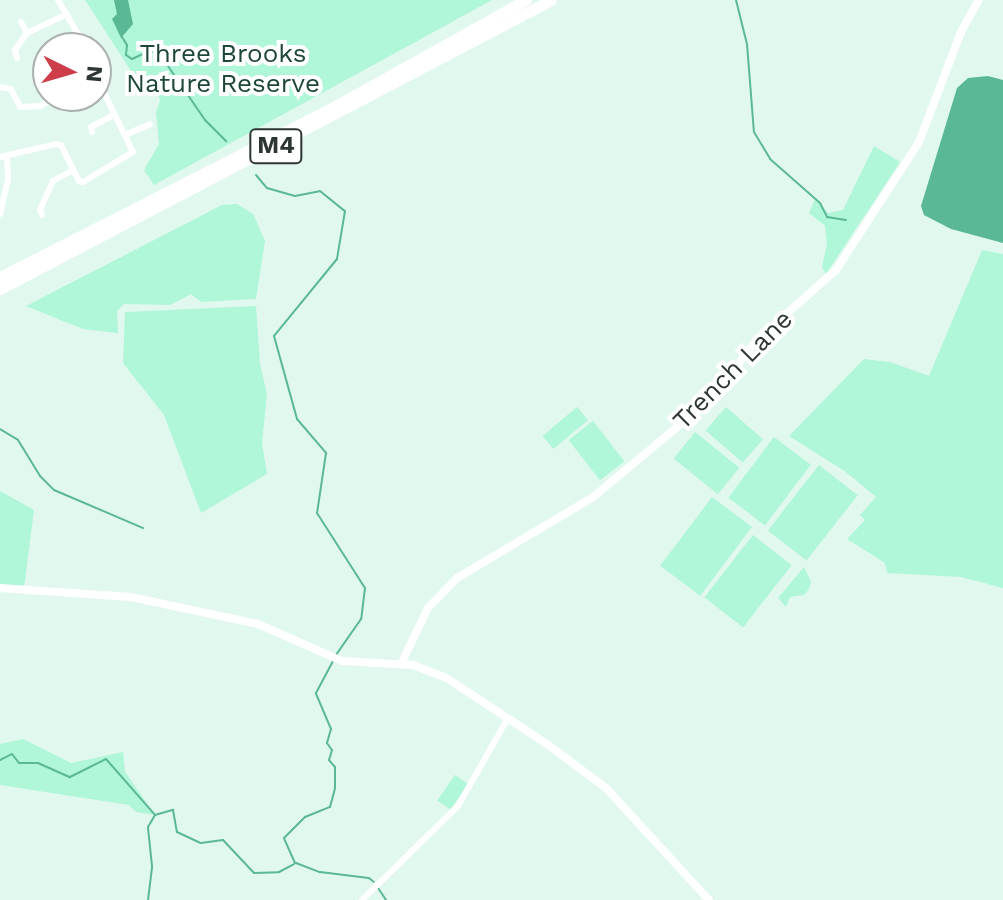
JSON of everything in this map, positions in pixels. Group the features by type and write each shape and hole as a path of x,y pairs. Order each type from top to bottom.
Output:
{"highway":[{"name":"M4","path":"0,277 337,105 526,0"},
{"name":"M4","path":"0,289 551,0"}],"street":[{"path":"58,0 77,32"},
{"name":"Trench Lane","path":"401,664 428,608 457,578 592,498 712,398 756,341 836,270 919,142 961,32 979,0"},
{"path":"17,58 15,50 27,33 67,14"},
{"path":"21,22 27,33"},
{"path":"0,87 11,89 20,107 32,106"},
{"path":"0,214 8,179 3,157 25,149 40,150 61,145 73,170 83,182 133,152 127,134 112,111"},
{"path":"92,132 91,127 114,115"},
{"path":"127,134 150,124"},
{"path":"42,215 40,210 53,181 73,170"},
{"path":"0,588 131,597 258,624 342,661 401,664 445,677 606,788 709,900"},
{"path":"362,900 458,806 508,718"}],"green space":[{"name":"Three Brooks Nature Reserve","path":"85,0 492,0 154,185 144,170 159,144 156,112 160,101 154,80 133,74 112,42 112,32 106,32"},
{"path":"874,146 900,162 826,274 822,267 827,244 825,226 809,213 815,199 828,213 843,210"},
{"path":"237,204 253,214 265,241 256,299 201,302 191,294 170,305 124,304 117,311 118,333 83,329 26,306 222,205"},
{"path":"982,250 1003,254 1003,588 961,577 887,573 885,563 847,539 865,520 860,515 876,497 846,472 789,436 864,359 890,362 929,376"},
{"path":"256,306 260,364 267,394 262,443 267,474 201,513 164,415 123,363 125,312"},
{"path":"577,407 588,420 553,449 543,436"},
{"path":"726,407 763,439 743,463 706,430"},
{"path":"593,421 624,461 600,480 569,440"},
{"path":"695,432 739,468 718,494 674,458"},
{"path":"774,437 811,465 765,525 728,498"},
{"path":"819,465 858,495 807,561 768,530"},
{"path":"0,491 34,510 24,588 0,587"},
{"path":"712,497 752,527 700,596 660,566"},
{"path":"753,535 792,565 743,627 704,597"},
{"path":"804,567 811,582 809,589 804,595 790,597 786,607 778,598"},
{"path":"23,739 71,763 123,752 125,772 155,815 136,812 129,805 0,785 0,744"},
{"path":"455,775 468,784 450,810 437,800"}],"shaded area":[{"path":"114,0 128,0 133,24 121,38 112,19 117,14"},
{"path":"988,76 1003,80 1003,243 951,229 924,215 921,206 957,88 968,78"}],"waterway":[{"path":"736,0 747,44 754,132 770,159 820,203 827,217 846,220"},
{"path":"122,37 127,45 126,55 132,59 147,52 159,53 205,120 226,141"},
{"path":"256,175 267,188 295,196 320,191 345,211 337,259 274,336 297,419 326,453 317,513 365,588 361,619 336,655"},
{"path":"0,429 18,440 40,476 54,490 143,528"},
{"path":"295,863 284,838 305,817 330,807 335,788 335,767 329,760 332,750 327,743 331,729 316,693 333,661"},
{"path":"0,760 12,754 19,763 38,763 70,777 106,759 155,815 173,810 177,832 201,843 223,840 254,873 279,872 294,864"},
{"path":"148,900 152,866 148,827 155,815"},
{"path":"296,863 320,872 369,878 374,882"},
{"path":"378,888 386,900"}]}
